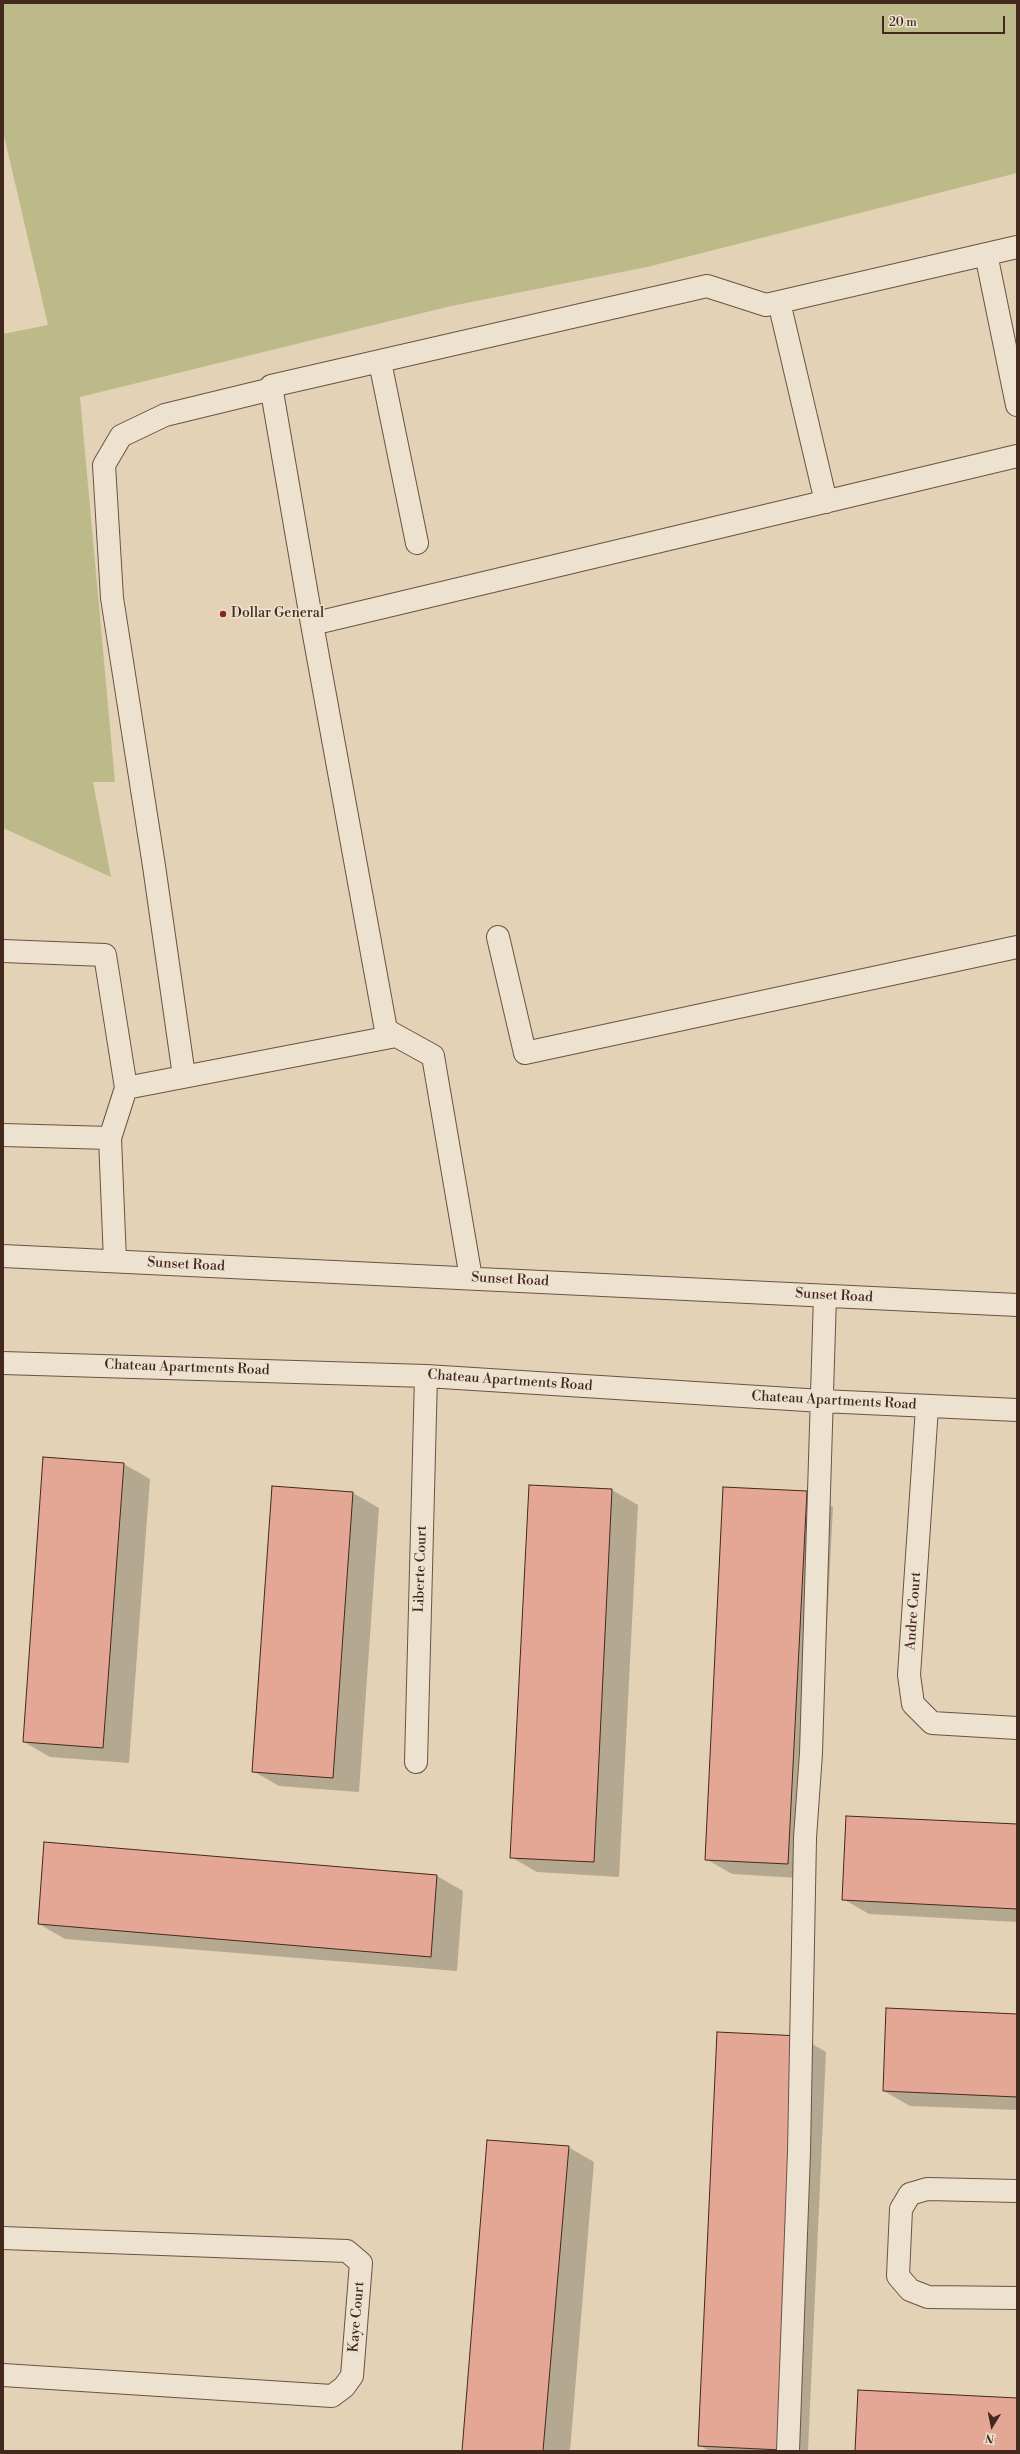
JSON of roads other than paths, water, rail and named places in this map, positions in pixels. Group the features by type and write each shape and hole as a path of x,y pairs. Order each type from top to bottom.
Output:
{"street":[{"path":"471,1278 433,1056 386,1030 312,624 271,386 707,286 766,305 1017,248"},
{"path":"986,254 1017,405"},
{"path":"779,302 826,502"},
{"path":"380,362 417,543"},
{"path":"184,1076 154,866 112,598 104,465 121,436 165,415 272,389"},
{"path":"312,624 1017,456"},
{"path":"498,937 525,1053 1017,947"},
{"path":"3,950 105,955 126,1088 110,1138 115,1261"},
{"path":"126,1088 396,1036"},
{"path":"3,1135 110,1138"},
{"name":"Sunset Road","path":"3,1256 1017,1306"},
{"path":"788,2451 799,2152 805,1838 811,1753 825,1296"},
{"name":"Chateau Apartments Road","path":"3,1363 426,1376 822,1400 1017,1410"},
{"name":"Liberte Court","path":"416,1762 426,1376"},
{"name":"Andre Court","path":"927,1406 909,1675 913,1704 932,1723 1017,1728"},
{"path":"1017,2191 927,2189 910,2194 901,2209 898,2276 910,2290 928,2298 1017,2298"},
{"name":"Kaye Court","path":"3,2238 347,2251 361,2263 352,2376 344,2388 332,2396 3,2375"}],"place":[{"name":"Dollar General","path":"223,614"}]}
